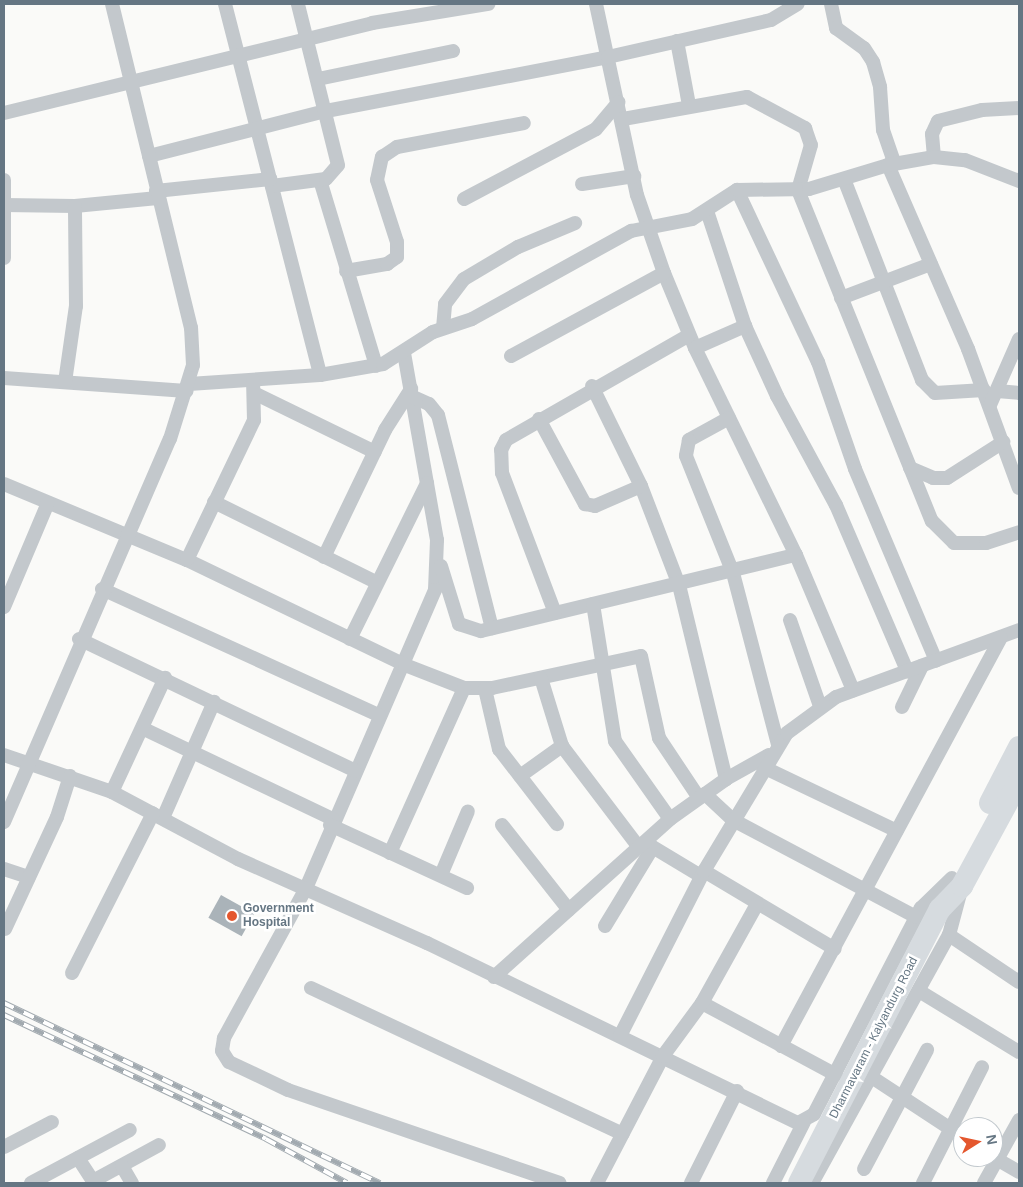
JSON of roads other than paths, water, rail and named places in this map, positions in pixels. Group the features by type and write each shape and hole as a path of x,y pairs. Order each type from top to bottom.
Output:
{"main road":[{"name":"Dharmavaram - Kalyandurg Road","path":"799,1183 951,892 1019,747"},
{"name":"Dharmavaram - Kalyandurg Road","path":"951,892 1019,781"}],"street":[{"path":"4,822 26,762 127,534 188,387 192,328 157,194 112,4"},
{"path":"225,4 320,375"},
{"path":"5,205 74,206 157,194 320,180 330,177 338,165 298,4"},
{"path":"4,113 132,85 372,23 488,4"},
{"path":"596,4 623,119 634,176 647,225 664,273 695,348 796,555 853,690"},
{"path":"149,156 326,111 608,57 677,41 781,16 798,4"},
{"path":"831,4 836,28 864,48 873,62 880,87 883,130 892,164 931,264 990,390 990,405 1019,488"},
{"path":"677,41 689,105"},
{"path":"318,79 453,51"},
{"path":"623,119 689,105 747,97 805,128 811,145 798,190 932,521 954,543 986,543 1019,532"},
{"path":"464,199 596,130 619,102"},
{"path":"934,157 932,134 938,121 982,110 1019,108"},
{"path":"346,271 386,264 396,257 397,242 377,180 382,157 397,147 524,123"},
{"path":"4,378 188,387 254,387 376,366 404,353 443,328 472,319 647,225 692,219 737,190 798,190 844,179 892,164 934,157 965,160 1019,181"},
{"path":"582,184 634,176"},
{"path":"844,179 882,282 926,386 940,394 990,390 1019,393"},
{"path":"4,180 4,258"},
{"path":"320,180 376,366"},
{"path":"737,190 818,362 855,469 936,662"},
{"path":"66,382 76,306 74,206"},
{"path":"707,211 745,326 777,396 836,505 907,671"},
{"path":"443,328 445,304 464,278 518,247 575,223"},
{"path":"841,298 931,264"},
{"path":"511,356 664,273"},
{"path":"695,348 745,326"},
{"path":"555,613 500,462 506,440 592,386 689,335"},
{"path":"990,390 1019,340"},
{"path":"404,353 439,556 459,624 472,631 733,573 796,555"},
{"path":"592,386 641,486 679,585 726,778"},
{"path":"254,387 375,452"},
{"path":"187,560 251,429 254,387"},
{"path":"324,557 375,452 412,393"},
{"path":"412,393 430,404 438,415 492,628"},
{"path":"539,418 585,504 595,506 641,486"},
{"path":"620,1036 702,874 774,749 733,573 686,447 696,434 729,418"},
{"path":"910,468 933,478 947,478 1003,442"},
{"path":"350,639 376,582 427,483"},
{"path":"4,484 187,560 404,665 464,688 485,689 641,656 659,738 702,796 733,820 865,892 916,917"},
{"path":"214,502 376,582"},
{"path":"4,607 48,503"},
{"path":"439,556 435,590 404,665 379,715 331,822 305,890 224,1038 225,1057 288,1090 363,1118 459,1146 560,1183"},
{"path":"102,589 379,715"},
{"path":"593,604 615,741 670,819"},
{"path":"790,620 820,706"},
{"path":"494,977 645,845 670,819 726,778 774,749 820,706 853,690 936,662 1019,630"},
{"path":"781,1046 1001,638"},
{"path":"79,639 165,678 354,770"},
{"path":"902,707 922,666"},
{"path":"112,792 144,729 165,678"},
{"path":"541,678 562,746 645,845 757,904 835,949"},
{"path":"390,852 464,688"},
{"path":"485,689 499,749 557,824"},
{"path":"72,973 193,753 214,702"},
{"path":"144,729 390,852 467,888"},
{"path":"520,776 562,746"},
{"path":"4,756 70,776 112,792 305,890 737,1091 791,1122 804,1122"},
{"path":"763,767 897,832"},
{"path":"4,929 29,877 70,776"},
{"path":"441,875 468,811"},
{"path":"502,825 569,910"},
{"path":"605,926 645,845"},
{"path":"4,869 29,877"},
{"path":"773,1183 804,1122 814,1114 836,1075 916,917 929,897 951,892 948,935 812,1183"},
{"path":"598,1183 663,1056 702,1003 757,904"},
{"path":"948,935 1019,982"},
{"path":"310,988 623,1134"},
{"path":"919,991 1019,1052"},
{"path":"702,1003 836,1075"},
{"path":"864,1169 927,1050"},
{"path":"964,1117 982,1067"},
{"path":"870,1076 953,1131"},
{"path":"691,1183 737,1091"},
{"path":"1003,1147 1019,1120"},
{"path":"4,1146 52,1122"},
{"path":"31,1183 130,1130"},
{"path":"923,1183 953,1141"},
{"path":"78,1158 93,1181 159,1144"},
{"path":"1003,1163 1019,1172"},
{"path":"122,1166 132,1183"},
{"path":"984,1183 992,1167"}],"railway":[{"path":"4,1003 380,1183"},
{"path":"4,1015 266,1139 347,1183"}],"place":[{"name":"Government Hospital","path":"232,916"}]}
